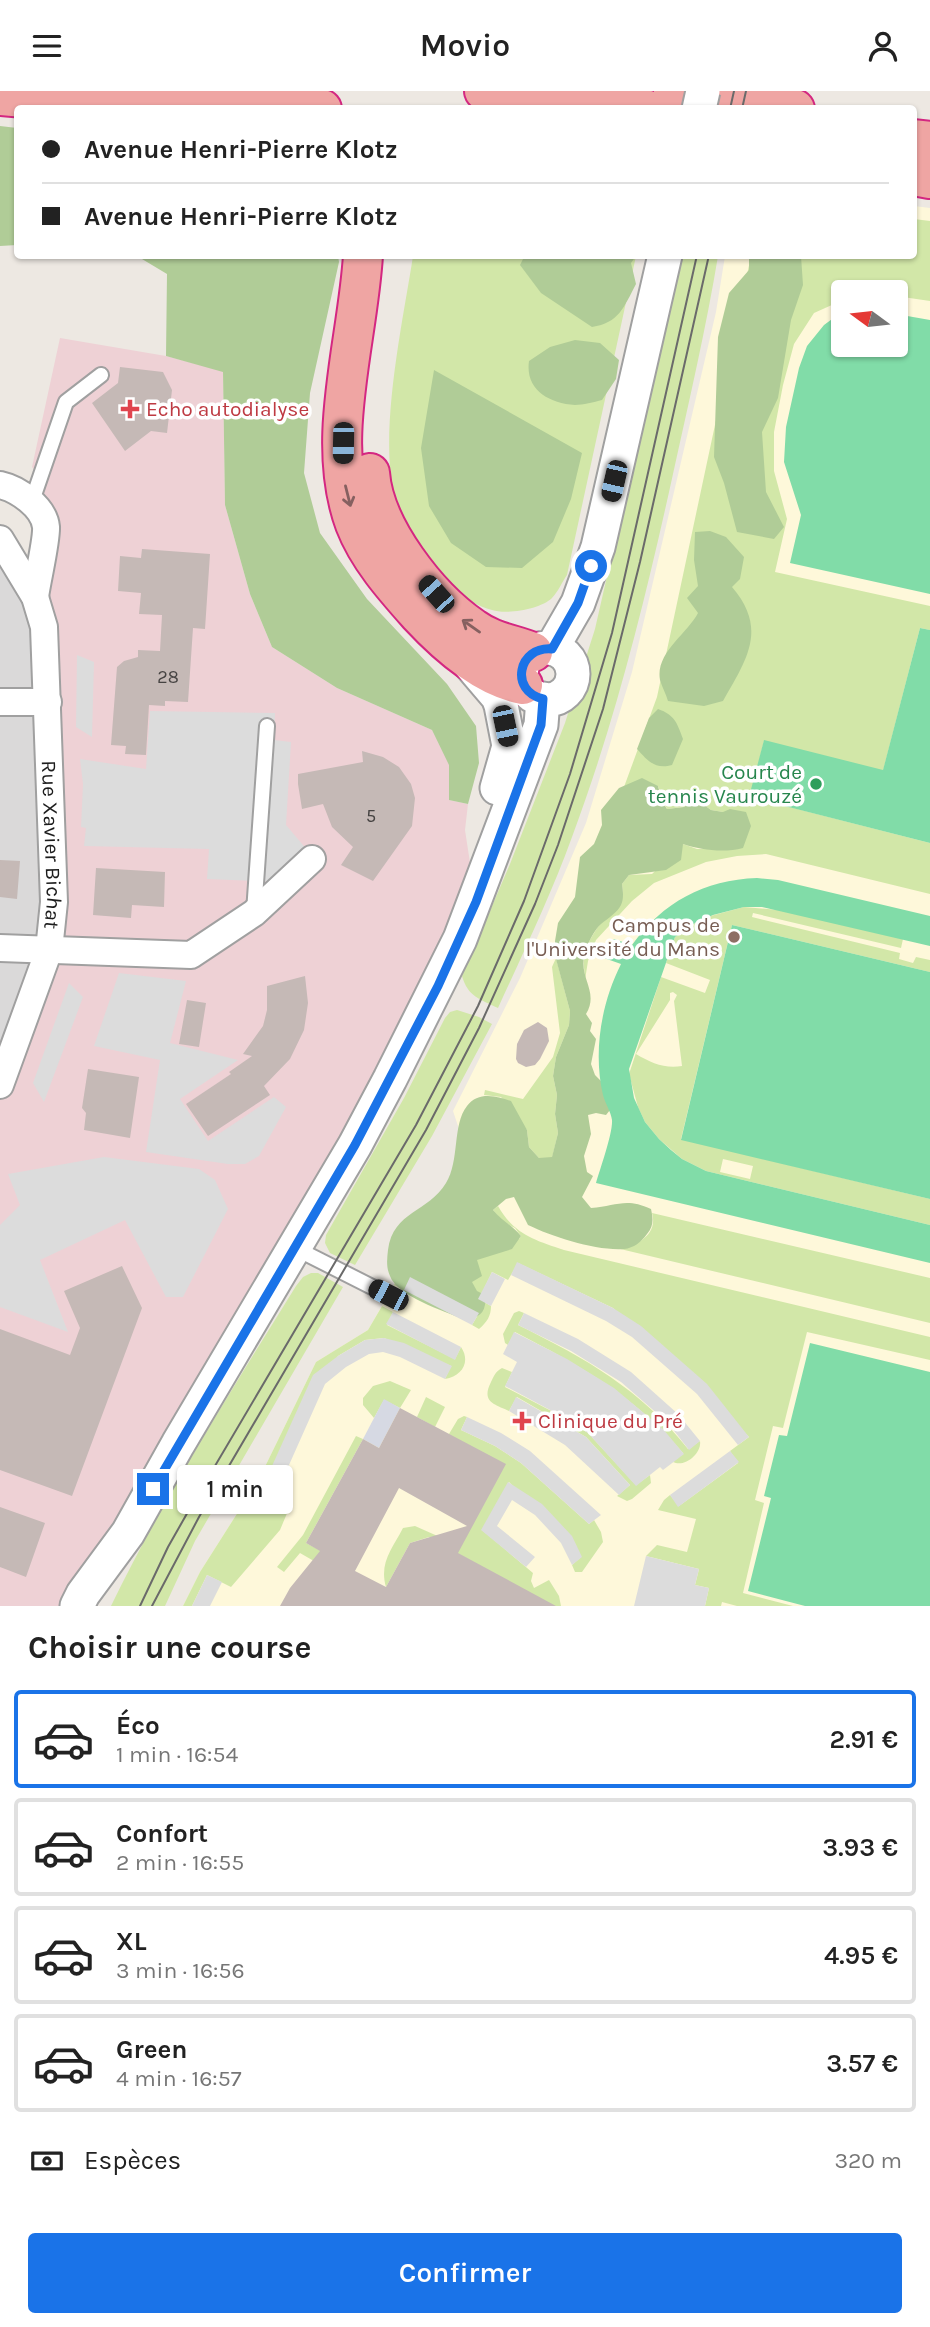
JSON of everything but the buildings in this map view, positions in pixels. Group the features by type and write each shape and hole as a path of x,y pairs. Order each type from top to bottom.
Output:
{"highway":[{"path":"90,91 270,105"},
{"path":"484,91 609,105"},
{"path":"673,91 768,105"},
{"path":"0,96 99,105"},
{"path":"363,259 343,429 345,492 356,525 382,569 428,624 459,651 512,683 538,671 517,646 504,645 474,629 456,615 408,563 382,517 371,483 367,433 370,377 388,259"}],"street":[{"path":"77,1606 128,1533 355,1145 438,986 476,902 541,725 538,671 578,603 598,547 664,259"},
{"path":"0,485 9,487 32,501"},
{"name":"Rue Xavier Bichat","path":"32,501 46,526 35,597"},
{"name":"Rue Xavier Bichat","path":"0,540 35,597 44,627 54,902 48,950 0,1085"},
{"path":"459,651 498,697 509,746 493,803 476,902"},
{"path":"0,702 48,702"},
{"path":"0,948 191,955 254,913 312,859"},
{"path":"104,1606 128,1533"}],"lane":[{"path":"32,501 66,402 101,375"},
{"path":"254,913 267,726"},
{"path":"295,1248 388,1295"}],"shaded area":[{"name":"Campus de l'Université du Mans","path":"917,206 930,208 930,1606 183,1606 200,1572 259,1479 316,1362 368,1330 468,1156 453,1111 520,978 586,823 632,672 716,312 725,259 917,259"},
{"path":"60,338 166,356 223,371 225,505 250,594 272,647 337,688 432,730 450,765 449,800 468,804 465,830 476,902 77,1606 0,1606 0,1085 49,950 46,526 32,501 40,476 32,467"},
{"path":"0,539 35,597 54,902 0,1085"},
{"path":"77,655 94,662 92,737 76,727"},
{"path":"150,711 275,713 274,740 291,742 286,825 308,851 278,882 207,879 209,849 84,846 86,828 81,827 83,784 80,759 146,769"},
{"path":"119,973 186,981 170,1043 238,1060 180,1099 208,1141 274,1097 286,1107 259,1156 245,1164 228,1164 146,1152 160,1060 94,1046"},
{"path":"69,983 83,997 44,1102 33,1083"},
{"path":"104,1157 199,1169 215,1180 228,1209 183,1297 166,1297 125,1220 40,1260 68,1332 0,1307 0,1225 20,1205 8,1174"},
{"path":"517,1262 613,1308 641,1326 707,1384 749,1437 738,1445 697,1394 632,1337 606,1321 511,1275"},
{"path":"492,1272 505,1279 491,1306 478,1299"},
{"path":"410,1277 479,1313 472,1325 404,1290"},
{"path":"393,1312 461,1347 455,1360 386,1324"},
{"path":"524,1313 578,1339 631,1372 678,1414 700,1441 689,1450 668,1423 621,1382 571,1351 518,1325"},
{"path":"514,1332 567,1359 614,1388 663,1429 684,1454 663,1470 660,1467 636,1486 588,1433 505,1386 517,1362 503,1354"},
{"path":"384,1338 404,1343 452,1366 445,1379 400,1357 383,1352 369,1354 346,1367 325,1384 277,1492 263,1486 313,1375 365,1340"},
{"path":"516,1397 586,1437 630,1485 619,1495 565,1445 509,1411"},
{"path":"384,1399 400,1408 379,1448 363,1439"},
{"path":"467,1417 530,1451 601,1515 589,1524 521,1463 495,1446 461,1430"},
{"path":"730,1451 739,1462 678,1507 670,1495"},
{"path":"508,1482 542,1504 572,1536 582,1557 572,1565 561,1543 535,1515 512,1500 497,1526 535,1557 526,1567 481,1530"},
{"path":"646,1556 699,1569 695,1585 709,1588 705,1606 634,1606"},
{"path":"207,1575 222,1582 210,1606 192,1606"}],"green space":[{"path":"0,126 14,128 14,245 0,246"},
{"path":"917,219 930,221 930,301 908,298 908,280 831,280 831,305 814,313 794,344 774,432 774,471 787,519 775,572 930,606 930,630 920,628 883,771 764,741 750,797 930,843 930,894 766,854 706,862 654,883 632,901 596,940 588,961 585,980 584,961 589,941 623,892 622,884 629,875 652,874 683,844 697,849 713,849 723,812 711,810 703,804 667,809 658,786 624,787 657,697 750,259 917,259"},
{"path":"142,259 338,259 310,393 304,473 320,533 367,599 447,684 476,726 479,763 468,804 449,800 449,765 432,730 337,688 272,647 250,594 225,505 223,372 166,356 167,274"},
{"path":"413,259 635,259 567,575 547,602 524,610 506,612 482,607 466,598 448,581 409,530 398,508 389,452 398,348"},
{"path":"523,259 634,259 631,263 636,284 615,318 592,327 541,293 520,265"},
{"path":"679,259 717,259 652,566 603,748 555,880 498,1008 471,993 462,976 510,864 565,723 595,629"},
{"path":"749,259 801,259 803,285 791,320 778,398 762,432 766,492 784,527 774,539 737,532 714,457 718,337 729,293 749,270"},
{"path":"908,316 930,320 930,594 790,563 801,515 784,462 786,427 799,368 807,346 831,320 831,357 908,357"},
{"path":"575,340 600,343 619,360 616,379 602,400 585,404 565,404 540,393 531,379 529,361 550,347"},
{"path":"434,370 582,453 571,499 553,542 522,568 486,567 451,543 429,506 421,448"},
{"path":"710,531 726,537 744,557 740,579 732,587 743,602 749,617 750,644 740,671 723,701 704,706 668,701 660,680 662,661 698,613 687,598 698,586 694,560 695,532"},
{"path":"920,628 930,630 930,843 749,797 764,740 883,770"},
{"path":"658,709 675,720 683,739 672,765 652,763 637,749 649,718"},
{"path":"642,778 658,786 667,809 684,807 692,802 703,804 711,810 746,812 751,826 743,848 713,850 683,844 681,860 666,870 629,875 622,884 620,908 598,927 585,953 584,973 591,999 586,1014 592,1023 590,1031 596,1039 591,1064 595,1075 608,1088 614,1105 606,1115 588,1115 591,1134 584,1156 587,1172 593,1176 582,1197 591,1208 621,1203 642,1205 651,1209 652,1225 642,1240 631,1247 601,1248 562,1238 528,1225 514,1197 506,1199 493,1210 521,1236 512,1249 477,1260 482,1276 472,1282 477,1291 485,1295 485,1306 478,1316 463,1319 422,1302 394,1283 387,1263 391,1237 404,1219 439,1193 446,1183 453,1164 462,1114 471,1101 477,1098 494,1096 511,1101 527,1130 529,1147 539,1158 552,1157 558,1133 555,1114 557,1095 553,1076 556,1057 569,1025 570,1011 556,959 558,923 575,897 580,857 594,844 602,825 601,810 619,788"},
{"path":"757,878 778,880 930,916 930,946 762,907 744,907 695,923 675,937 629,1069 634,1098 645,1122 659,1139 682,1159 706,1171 930,1225 930,1263 596,1183 612,1126 600,1079 599,1045 608,995 621,964 604,958 614,939 632,945 657,917 686,896 719,883"},
{"path":"744,907 779,910 903,939 901,948 753,913 752,917 900,953 899,959 913,963 916,957 930,960 930,972 732,925 681,1139 930,1199 930,1225 706,1171 682,1159 659,1139 645,1122 629,1074 661,977 705,993 710,980 666,963 675,937 703,918","holes":["673,992 677,995 674,1001 682,1066 676,1067 658,1065 636,1054","723,1159 753,1166 750,1179 720,1172"]},
{"path":"732,925 930,972 930,1199 681,1140"},
{"path":"556,958 570,1011 569,1025 556,1057 553,1076 557,1095 555,1114 558,1133 552,1158 539,1158 529,1147 527,1130 501,1097 484,1095 485,1090 523,1099 553,1057 560,1033 552,967"},
{"path":"457,1010 492,1024 432,1136 355,1265 330,1253 325,1243 326,1235 404,1098 445,1018 450,1012"},
{"path":"468,1156 500,1227 519,1239 521,1236 515,1228 503,1222 493,1210 498,1206 518,1230 564,1250 930,1337 930,1360 807,1332 783,1428 773,1426 755,1500 764,1503 743,1593 793,1606 737,1606 722,1602 721,1606 705,1606 709,1588 695,1585 699,1569 646,1556 657,1545 687,1552 696,1519 658,1510 670,1495 679,1506 738,1463 730,1451 749,1437 613,1308 518,1263 508,1280 492,1272 479,1299 491,1306 490,1313 479,1329 472,1325 479,1313 394,1285"},
{"path":"652,1213 930,1278 930,1323 612,1247 628,1246 648,1235 652,1229"},
{"path":"318,1273 343,1287 195,1541 165,1606 111,1606 176,1484 223,1404 296,1286 303,1277"},
{"path":"382,1306 393,1312 387,1325 455,1359 461,1347 465,1358 463,1368 456,1375 445,1379 451,1366 384,1338 365,1340 338,1356 264,1486 293,1499 280,1530 231,1587 207,1575 192,1606 183,1606 200,1572 259,1479 316,1362 368,1330"},
{"path":"514,1313 524,1313 518,1325 611,1377 651,1409 688,1449 700,1441 696,1455 683,1463 673,1462 683,1453 646,1415 605,1384 515,1332 508,1345 505,1343 503,1334"},
{"path":"810,1343 930,1372 930,1606 805,1606 748,1591 771,1498 764,1496 779,1435 787,1436"},
{"path":"502,1368 512,1372 505,1387 588,1433 636,1485 650,1475 651,1483 627,1501 617,1496 630,1485 586,1437 517,1397 509,1411 491,1401 487,1394 488,1389 495,1374"},
{"path":"390,1381 411,1390 400,1408 384,1400 374,1418 363,1405 363,1398 373,1386"},
{"path":"426,1397 445,1407 435,1427 417,1417"},
{"path":"467,1417 461,1430 495,1446 521,1463 589,1524 594,1520 601,1532 603,1542 582,1572 575,1572 572,1565 581,1557 509,1482 482,1530 533,1573 531,1581 534,1588 549,1580 559,1596 561,1606 552,1606 455,1552 468,1526 449,1434 458,1419"},
{"path":"356,1436 363,1439 306,1543 325,1553 319,1564 300,1553 284,1572 277,1567 303,1535"},
{"path":"415,1526 442,1538 439,1543 429,1537 410,1543 386,1587 385,1563 391,1550 403,1528"}],"tram line":[{"path":"731,105 734,91"},
{"path":"743,105 746,91"},
{"path":"140,1606 189,1510 416,1125 478,1006 524,901 570,774 612,633 696,259"},
{"path":"152,1606 199,1517 426,1130 479,1028 535,904 558,845 603,709 640,562 708,259"}],"place":[{"name":"Echo autodialyse","path":"130,409"},
{"name":"Court de tennis Vaurouzé","path":"816,784"},
{"name":"Campus de l'Université du Mans","path":"734,937"},
{"name":"Clinique du Pré","path":"522,1421"}],"route":[{"path":"153,1489 355,1145 438,986 476,902 541,725 543,699 528,692 523,685 523,663 533,652 552,649 578,603 591,566"}]}
